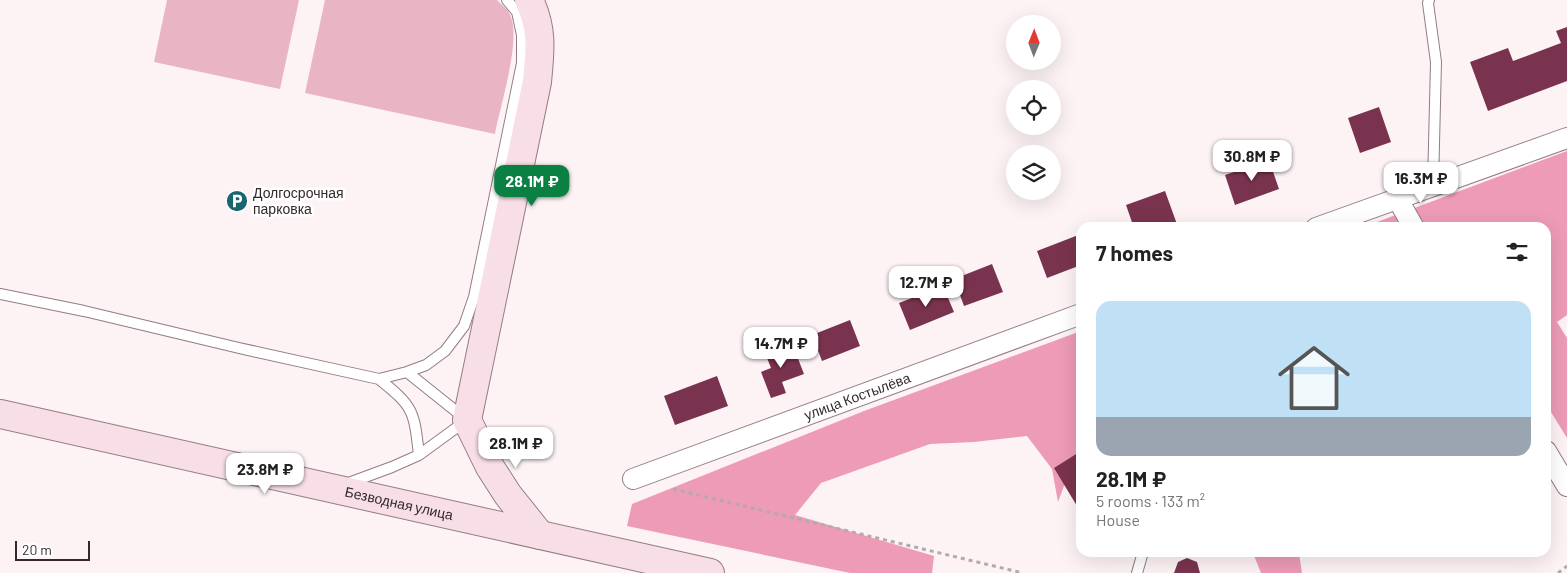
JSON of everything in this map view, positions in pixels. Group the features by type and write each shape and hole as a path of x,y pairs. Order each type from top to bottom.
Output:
{"main road":[{"path":"529,0 537,15 540,46 537,82 467,420 490,467 508,495 540,535"},
{"name":"Безводная улица","path":"0,414 710,573"}],"street":[{"path":"1332,222 1567,138"},
{"path":"1397,198 1411,222"},
{"name":"улица Костылёва","path":"632,479 1076,316"},
{"path":"1551,459 1567,486"}],"lane":[{"path":"379,379 426,365 445,351 464,326 474,297 522,63 522,35 517,12 508,0"},
{"path":"1429,0 1436,62 1433,185"},
{"path":"0,294 84,311 379,379 402,397 411,411 415,423 419,455"},
{"path":"333,489 419,455 467,420 407,372"},
{"path":"1137,573 1142,557"}],"path":[{"path":"671,488 1023,573"},
{"path":"1558,573 1567,566"}],"shaded area":[{"path":"167,0 299,0 280,89 154,62"},
{"path":"325,0 497,0 510,15 513,26 513,40 509,73 495,134 305,93"},
{"path":"1567,151 1567,315 1557,322 1567,338 1567,438 1551,412 1551,222 1377,222"},
{"path":"1076,333 1076,466 1071,467 1058,502 1052,469 1027,436 974,442 930,444 821,483 795,515 934,556 932,573 850,573 627,526 632,504 864,411"},
{"path":"1255,557 1300,557 1302,573 1261,573"}],"building":[{"path":"1567,27 1567,81 1488,111 1470,62 1508,48 1513,61 1561,43 1556,31"},
{"path":"1379,107 1391,142 1360,153 1348,118"},
{"path":"1269,160 1279,189 1235,205 1225,175"},
{"path":"1165,191 1176,222 1132,222 1126,205"},
{"path":"1076,236 1076,267 1047,278 1037,251"},
{"path":"992,264 1003,292 964,306 954,279"},
{"path":"943,286 954,312 910,330 899,303"},
{"path":"850,320 860,346 822,361 812,335"},
{"path":"792,343 804,374 782,382 786,393 771,398 761,372 771,368 765,353"},
{"path":"717,376 728,406 675,425 664,396"},
{"path":"1076,454 1076,504 1054,468"},
{"path":"1187,558 1197,562 1200,573 1174,573 1178,562"}],"place":[{"name":"Долгосрочная парковка","path":"237,201"}]}
